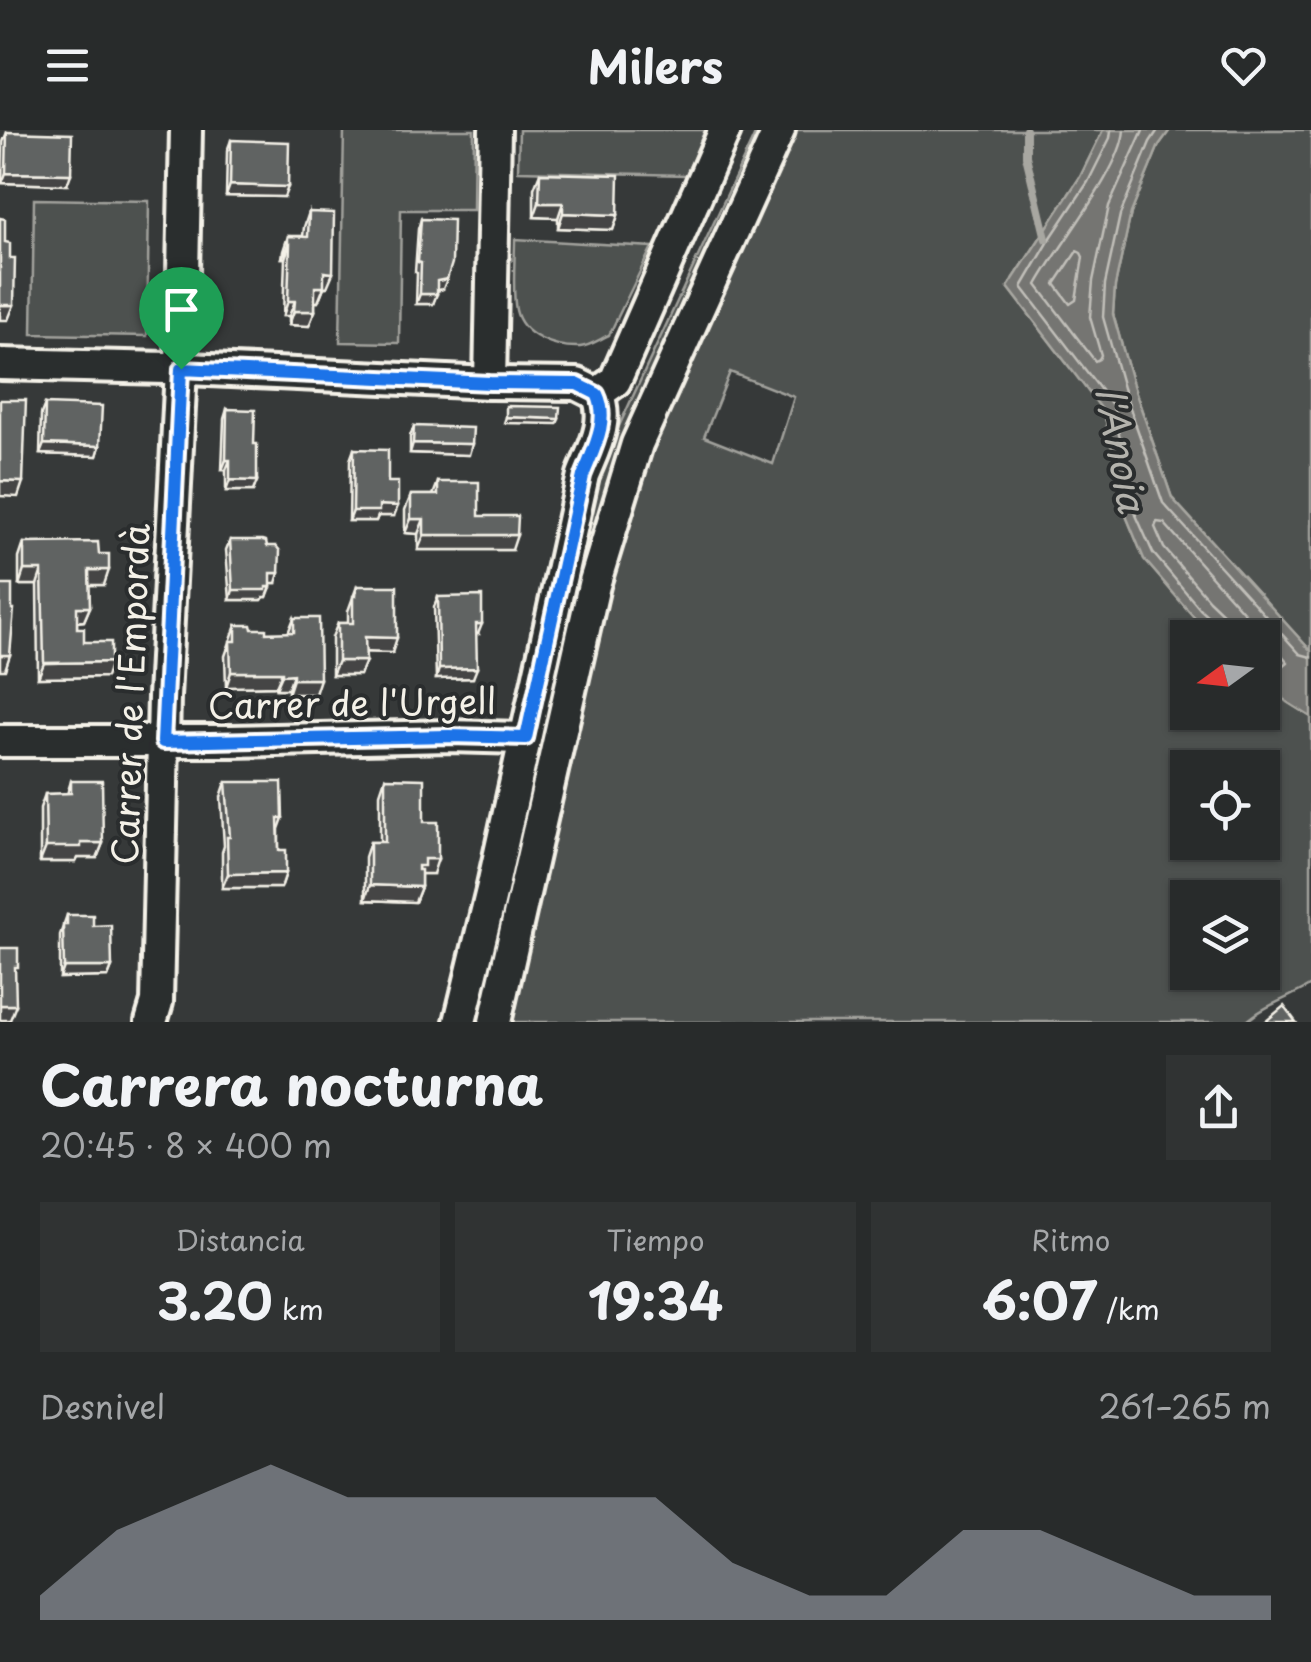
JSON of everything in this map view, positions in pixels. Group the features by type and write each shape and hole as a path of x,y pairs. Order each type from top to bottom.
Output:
{"street":[{"name":"Carrer de l'Empordà","path":"150,1022 158,1002 163,742 181,369 186,130"},
{"path":"490,383 495,130"},
{"path":"597,394 615,381 726,130"},
{"path":"495,1022 594,585 637,444 779,130"},
{"path":"0,364 577,384 597,394 603,415 598,438 583,476 460,1022"},
{"name":"Carrer de l'Urgell","path":"0,741 526,738"}],"shaded area":[{"path":"344,130 474,130 473,210 401,210 399,343 340,342"},
{"path":"519,130 705,130 686,175 518,171"},
{"path":"757,130 1103,130 1080,177 1008,287 1104,412 1127,518 1144,559 1197,620 1170,620 1170,730 1280,730 1280,696 1311,717 1311,985 1246,1022 479,1022 600,467","holes":["730,372 794,397 773,464 704,437"]},
{"path":"1170,130 1311,130 1311,651 1172,498 1113,314 1131,213 1159,145"},
{"path":"34,199 149,201 147,336 32,334"},
{"path":"515,239 652,247 609,335 571,347 541,339 519,319 514,294"}],"water":[{"name":"l'Anoia","path":"1103,130 1170,130 1159,145 1131,213 1113,314 1172,498 1311,651 1311,717 1280,696 1280,620 1197,620 1144,559 1127,518 1104,412 1008,287 1080,177"}],"building":[{"path":"7,132 72,134 71,174 6,173"},
{"path":"231,140 289,142 288,187 230,185"},
{"path":"540,173 619,175 618,215 563,213 563,203 539,203"},
{"path":"309,212 334,213 333,273 324,272 324,287 315,287 315,311 294,311 295,301 288,301 288,236 308,237"},
{"path":"0,218 5,219 10,258 15,258 14,305 0,305"},
{"path":"421,219 453,220 452,263 447,279 437,281 437,294 420,294"},
{"path":"0,400 26,400 23,482 0,481"},
{"path":"45,404 102,406 100,446 44,444"},
{"path":"506,406 560,407 559,419 506,417"},
{"path":"227,409 255,410 257,481 230,480 230,460 226,460"},
{"path":"414,426 473,428 472,444 413,443"},
{"path":"354,449 388,450 388,482 398,482 398,506 379,505 379,511 353,511"},
{"path":"438,482 479,482 479,516 518,516 517,535 424,535 424,519 411,519 411,495 438,495"},
{"path":"230,540 263,540 267,546 276,546 280,551 279,573 271,573 271,587 233,590"},
{"path":"98,542 99,554 109,554 109,570 89,570 90,607 77,607 77,628 84,628 84,642 111,642 111,662 44,663 42,570 24,570 24,543"},
{"path":"0,585 12,585 10,655 0,655"},
{"path":"357,586 397,586 397,638 365,637 366,661 338,661 338,623 353,623"},
{"path":"482,596 482,624 476,624 477,668 439,669 438,597"},
{"path":"294,618 319,618 320,679 293,679 293,674 282,672 231,672 230,641 236,641 236,625 266,629 266,633 294,632"},
{"path":"385,778 424,779 424,822 438,822 438,859 424,859 424,866 418,866 421,887 370,885 370,842 385,842"},
{"path":"71,781 102,781 103,843 46,847 45,794 71,793"},
{"path":"226,782 282,782 279,850 286,850 286,873 228,874"},
{"path":"67,915 93,915 93,926 111,925 112,967 64,967 63,925 67,925"},
{"path":"0,948 18,948 16,1005 0,1005"},
{"path":"1284,1006 1296,1022 1265,1022"}],"waterway":[{"path":"1026,130 1026,156 1046,239"}],"route":[{"path":"181,369 577,384 597,394 603,415 583,476 526,738 163,742 181,369"}]}
